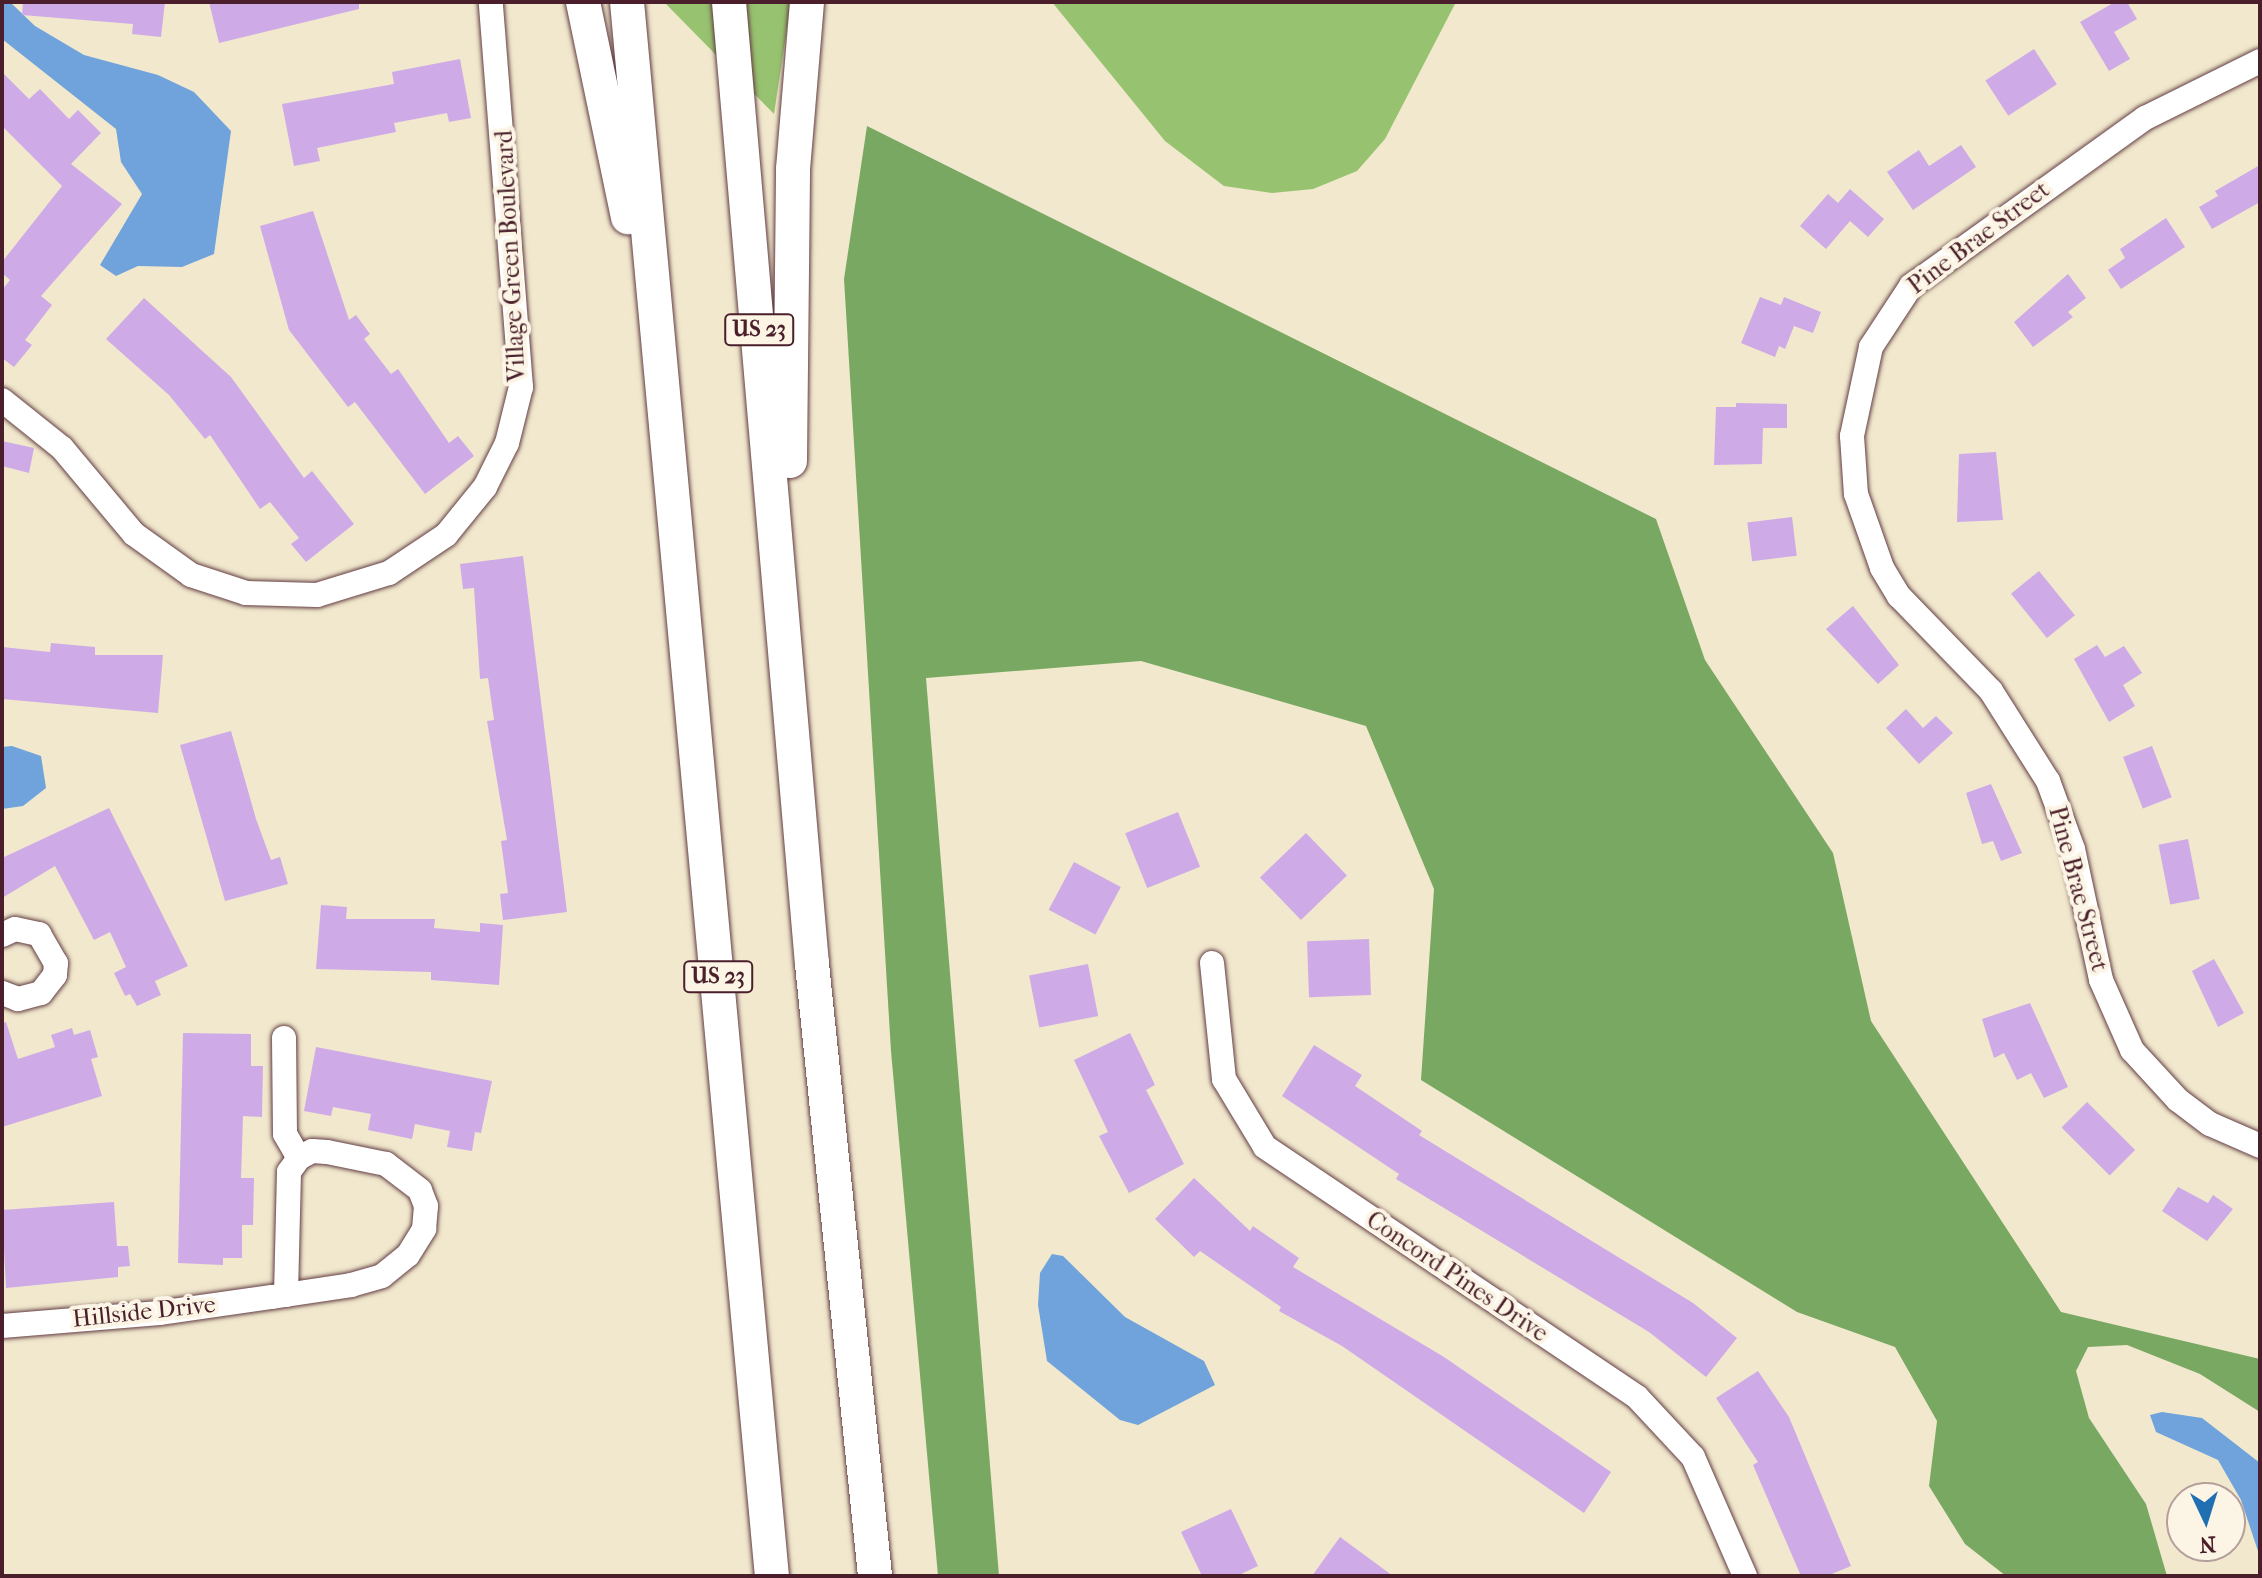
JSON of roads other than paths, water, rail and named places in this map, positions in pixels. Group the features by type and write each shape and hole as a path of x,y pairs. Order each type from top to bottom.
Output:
{"highway":[{"path":"583,2 661,378"},
{"name":"US 23","path":"627,2 772,1576"},
{"name":"US 23","path":"729,2 789,657 812,964 875,1576"},
{"path":"789,657 793,169 807,2"}],"street":[{"name":"Village Green Boulevard","path":"2,400 62,448 134,534 191,575 246,593 317,595 389,573 446,535 485,487 507,443 521,387 491,2"},
{"name":"Pine Brae Street","path":"2260,61 2145,118 1911,286 1871,347 1852,436 1856,494 1882,568 1899,596 1991,691 2048,781 2073,849 2101,980 2132,1050 2178,1100 2210,1124 2260,1146"},
{"path":"2,935 15,929 39,934 56,963 55,975 41,993 18,999 2,993"},
{"name":"Concord Pines Drive","path":"1212,963 1224,1079 1265,1147 1637,1397 1693,1457 1745,1576"},
{"path":"284,1038 285,1134 299,1158 289,1172 286,1295"},
{"name":"Hillside Drive","path":"2,1326 159,1313 286,1295 382,1276 408,1255 424,1229 426,1206 404,1174 386,1164 327,1152 299,1158"}],"water":[{"path":"2,2 10,2 35,26 84,55 158,75 194,92 231,131 214,254 182,267 138,266 116,276 100,265 142,194 121,162 116,129 2,39"},
{"path":"12,746 41,756 46,788 23,806 2,809 2,747"},
{"path":"1052,1254 1063,1256 1125,1317 1204,1361 1215,1385 1138,1425 1120,1420 1047,1361 1038,1305 1040,1273"},
{"path":"2162,1412 2202,1418 2260,1463 2260,1557 2246,1515 2246,1482 2231,1482 2218,1460 2156,1432 2150,1415"}]}
